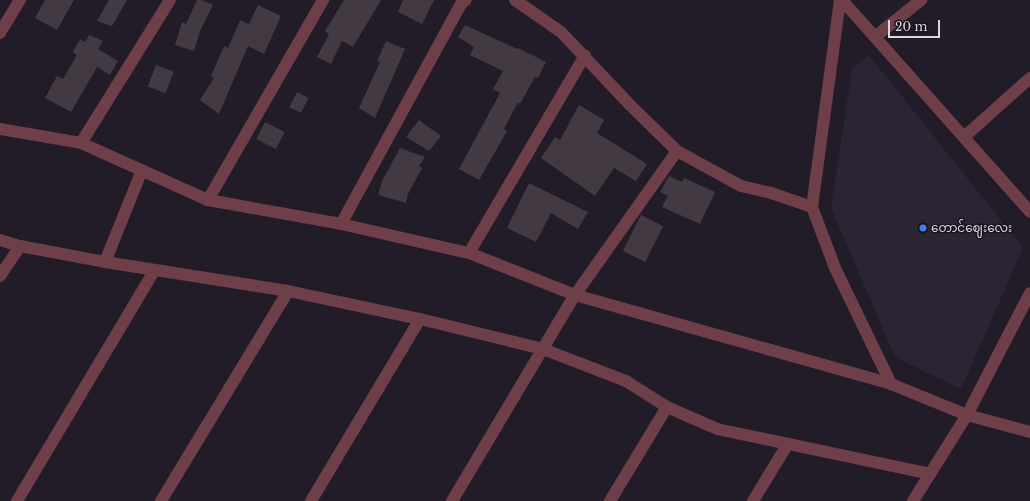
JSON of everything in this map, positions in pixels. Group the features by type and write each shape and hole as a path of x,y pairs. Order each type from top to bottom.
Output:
{"street":[{"path":"0,33 20,0"},
{"path":"81,143 170,0"},
{"path":"208,200 323,0"},
{"path":"341,224 461,4 466,0"},
{"path":"515,0 561,32 585,55 629,104 677,151 741,186 771,193 812,207"},
{"path":"841,0 876,36 1030,212"},
{"path":"841,0 812,207 835,268 891,384"},
{"path":"876,36 921,0"},
{"path":"469,253 585,55"},
{"path":"964,137 1030,78"},
{"path":"0,129 81,143 208,200 341,224 469,253 575,295 891,384 968,415 1030,432"},
{"path":"452,501 575,295 677,151"},
{"path":"105,262 142,170"},
{"path":"0,240 20,246 154,271 288,291 420,319 543,349 626,381 667,408 716,429 930,474"},
{"path":"0,276 20,246"},
{"path":"17,501 154,271"},
{"path":"161,501 288,291"},
{"path":"913,501 968,415 1030,293"},
{"path":"311,501 420,319"},
{"path":"610,501 667,408"},
{"path":"753,501 787,445"}],"shaded area":[{"name":"တောင်ဈေးလေး","path":"869,55 1023,248 961,389 895,357 831,208 852,69"}],"building":[{"path":"45,0 74,0 57,30 35,18"},
{"path":"109,0 127,0 112,26 97,21"},
{"path":"197,0 202,0 213,5 200,31 194,51 175,45 182,22 186,24"},
{"path":"344,0 381,0 353,47 342,41 331,64 317,57 329,34 325,31"},
{"path":"403,0 434,0 422,24 398,12"},
{"path":"258,5 281,16 264,54 248,46 219,114 200,100 214,78 211,76 224,46 228,48 240,20 249,24"},
{"path":"465,25 546,62 538,78 535,77 520,104 518,102 504,129 507,131 479,180 459,169 500,93 493,89 503,71 470,55 474,47 458,37"},
{"path":"89,35 103,41 98,49 118,61 110,75 97,67 71,112 45,98 57,76 63,79 77,55 73,52 80,39 85,42"},
{"path":"386,41 405,49 375,118 359,108 380,62 377,61"},
{"path":"156,65 174,72 165,93 148,86"},
{"path":"297,92 309,98 301,113 289,107"},
{"path":"579,105 604,120 597,133 647,164 636,181 614,168 595,196 541,158 555,137 560,140"},
{"path":"419,120 441,136 429,151 406,137"},
{"path":"265,122 285,132 276,149 256,139"},
{"path":"400,148 425,157 419,166 422,168 408,194 406,203 378,195 382,181"},
{"path":"669,176 682,182 684,178 715,192 700,224 662,207 668,196 660,192"},
{"path":"529,183 588,212 578,229 551,213 536,242 507,228"},
{"path":"641,215 663,226 645,262 623,251"}],"place":[{"name":"တောင်ဈေးလေး","path":"923,228"}]}
